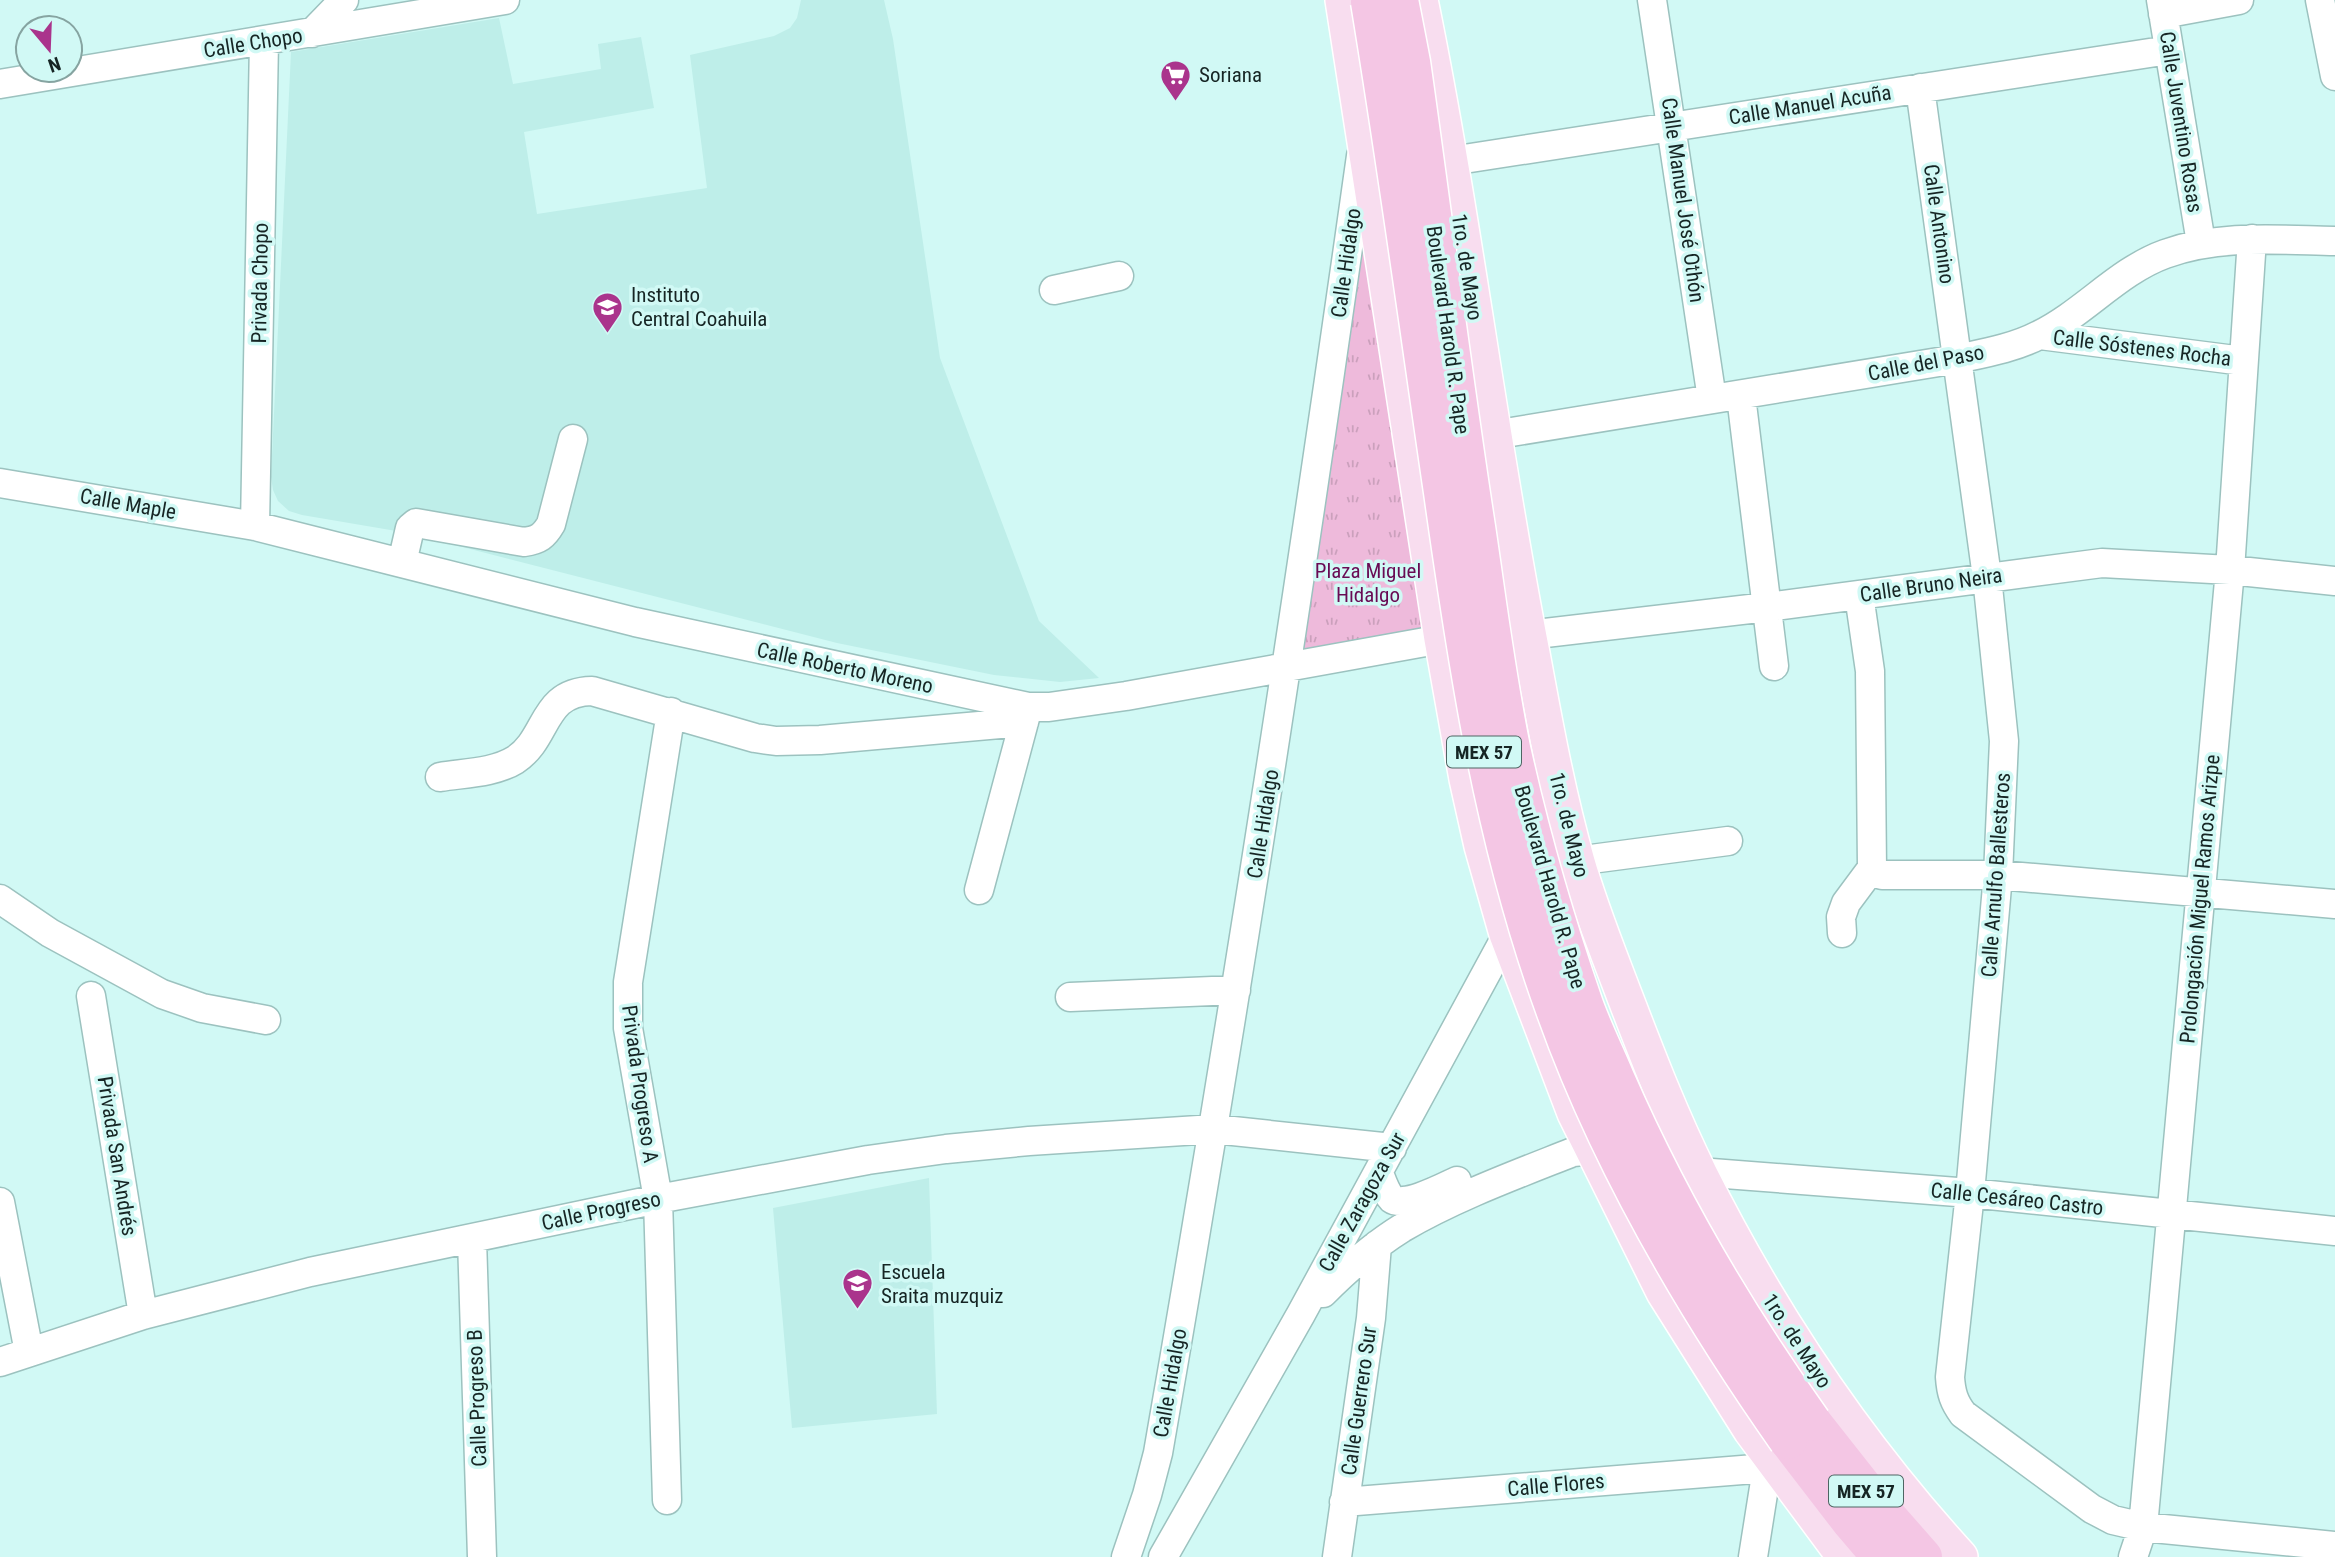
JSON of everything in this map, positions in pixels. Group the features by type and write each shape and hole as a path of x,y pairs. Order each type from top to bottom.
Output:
{"highway":[{"name":"Boulevard Harold R. Pape","path":"1371,0 1464,639 1493,799 1524,915 1555,1012 1605,1130 1694,1296 1784,1446 1881,1557"},
{"name":"Boulevard Harold R. Pape","path":"1784,1446 1879,1507 1923,1557"}],"main road":[{"path":"1371,0 1362,121 1442,639 1470,793 1507,934 1572,1105 1664,1292 1784,1446 1845,1557"},
{"name":"1ro. de Mayo","path":"1420,0 1451,161 1493,435 1528,635 1550,749 1576,861 1590,905 1656,1076 1699,1172 1740,1252 1833,1398 1880,1464 1960,1557"},
{"path":"1532,1000 1536,985 1547,971 1559,963 1596,960 1615,970"}],"street":[{"path":"312,33 344,0"},
{"name":"Calle Chopo","path":"0,84 505,0"},
{"name":"Calle Manuel José Othón","path":"1652,0 1712,399"},
{"path":"2162,7 2239,0"},
{"path":"2320,0 2335,76"},
{"name":"Calle Juventino Rosas","path":"2162,7 2201,243"},
{"name":"Privada Chopo","path":"255,526 264,41"},
{"name":"Calle Manuel Acuña","path":"1451,161 2169,50"},
{"name":"Calle Antonino","path":"1920,88 1957,359"},
{"name":"Calle Hidalgo","path":"1130,1547 1158,1453 1214,1129 1287,669 1362,121"},
{"name":"Calle del Paso","path":"1493,435 1957,359 2015,345 2040,335 2133,270 2164,254 2201,243 2252,239 2335,241"},
{"name":"Prolongación Miguel Ramos Arizpe","path":"2133,1557 2143,1527 2201,894 2230,570 2252,239"},
{"path":"1054,290 1119,276"},
{"name":"Calle Sóstenes Rocha","path":"2040,335 2244,361"},
{"name":"Calle Arnulfo Ballesteros","path":"1957,359 1987,577 2004,741 1997,875 1970,1193 1950,1377 1951,1392 1955,1404 1963,1414 2092,1509 2113,1520 2143,1527"},
{"path":"1741,396 1774,666"},
{"path":"402,563 410,528 416,523 524,542 535,541 544,536 551,524 573,439"},
{"name":"Calle Maple","path":"0,483 255,526"},
{"name":"Calle Roberto Moreno","path":"255,526 635,622 1026,715 1049,707 1287,669 1442,639"},
{"name":"Calle Bruno Neira","path":"1528,635 1859,596 2102,562 2230,570 2335,581"},
{"path":"1842,933 1841,917 1846,903 1872,868 1871,681 1859,596"},
{"path":"440,777 490,769 517,759 526,750 555,704 579,691 592,691 671,712 755,738 786,741 820,740 1026,715 979,890"},
{"name":"Privada Progreso A","path":"667,1500 658,1199 626,1004 671,712"},
{"path":"1576,861 1728,841"},
{"name":"Calle Zaragoza Sur","path":"1163,1557 1301,1314 1507,934 1528,902 1576,861"},
{"path":"1872,868 1882,875 1997,875 2335,904"},
{"path":"0,900 50,933 162,994 182,1002 266,1020"},
{"path":"1070,998 1236,990"},
{"name":"Privada San Andrés","path":"91,996 143,1315"},
{"path":"1378,1173 1393,1200 1400,1202 1419,1197 1555,1139 1566,1128 1572,1105"},
{"name":"Calle Progreso","path":"0,1362 143,1315 310,1272 795,1172 946,1149 1214,1129 1392,1148"},
{"path":"1301,1314 1343,1273 1402,1228 1486,1187 1573,1152 1584,1151 1597,1158"},
{"name":"Calle Cesáreo Castro","path":"1699,1172 1970,1193 2335,1231"},
{"path":"0,1202 29,1352"},
{"name":"Calle Progreso B","path":"472,1239 482,1557"},
{"name":"Calle Guerrero Sur","path":"1337,1557 1371,1318 1377,1245"},
{"path":"1753,1557 1784,1446"},
{"name":"Calle Flores","path":"1345,1502 1784,1446"},
{"path":"2143,1527 2335,1546 2335,1538"}],"shaded area":[{"name":"Instituto Central Coahuila","path":"801,0 884,0 893,39 940,358 1039,621 1099,678 1060,682 994,675 837,643 408,533 302,515 289,511 278,501 273,490 271,477 291,52 499,18 513,84 601,69 598,44 641,37 654,108 524,132 537,214 707,188 690,55 774,36 790,28 797,18"},
{"name":"Escuela Sraita muzquiz","path":"929,1178 937,1414 792,1428 773,1208"}],"green space":[{"name":"Plaza Miguel Hidalgo","path":"1364,195 1433,630 1302,654"}],"place":[{"name":"Soriana","path":"1176,102"},
{"name":"Instituto Central Coahuila","path":"608,334"},
{"name":"Escuela Sraita muzquiz","path":"858,1311"}]}
